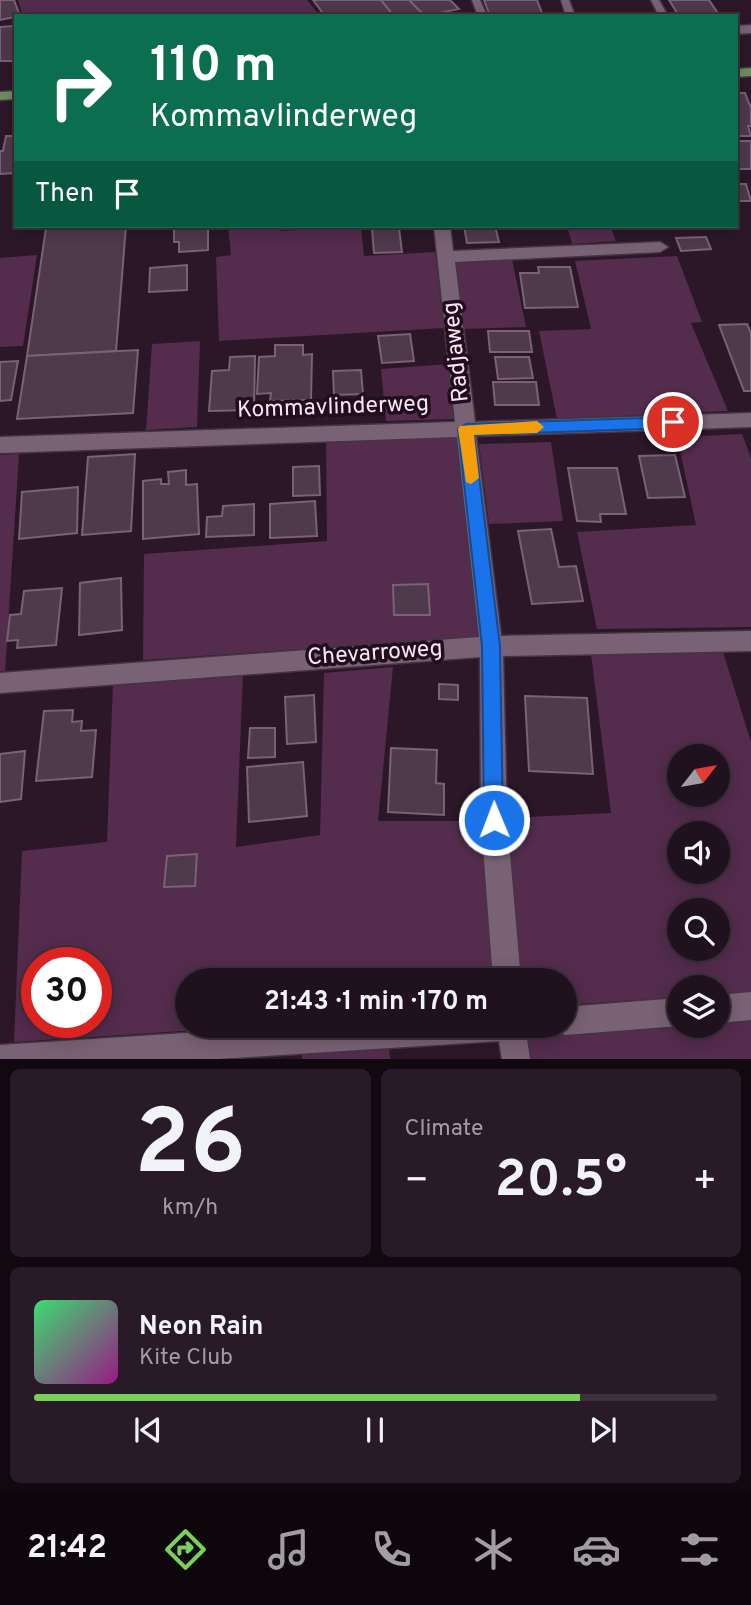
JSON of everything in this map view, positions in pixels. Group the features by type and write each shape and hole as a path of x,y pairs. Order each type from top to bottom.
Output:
{"street":[{"name":"Radjaweg","path":"442,228 491,646 494,820 507,968"},
{"path":"446,257 660,247"},
{"name":"Kommavlinderweg","path":"0,445 443,428 751,420"},
{"name":"Chevarroweg","path":"0,683 491,646 751,641"},
{"path":"730,1008 751,1006"},
{"path":"577,1020 667,1013"},
{"path":"0,1059 321,1038"},
{"path":"513,1038 516,1059"}],"shaded area":[{"path":"18,0 307,0 318,14 146,12 22,14"},
{"path":"228,228 280,228 281,231 361,228 364,256 435,252 444,328 219,341 216,257 231,255"},
{"path":"568,228 611,228 616,241 572,244"},
{"path":"37,255 23,346 0,347 0,258"},
{"path":"677,256 702,322 691,323 728,411 557,419 539,331 591,329 575,261"},
{"path":"512,259 526,327 462,329 454,262"},
{"path":"200,341 197,427 146,430 152,344"},
{"path":"450,364 456,419 386,421 381,369"},
{"path":"742,434 751,458 751,627 597,629 577,532 696,525 677,437"},
{"path":"458,435 479,637 143,660 144,554 327,541 326,442"},
{"path":"551,442 563,521 489,524 479,444"},
{"path":"19,454 5,671 0,671 0,455"},
{"path":"723,652 751,742 751,992 730,993 730,975 667,975 667,998 577,1004 577,968 519,968 506,818 611,813 591,654"},
{"path":"393,667 378,821 484,821 494,968 175,968 175,1031 112,1036 112,947 21,947 21,1038 75,1038 14,1042 22,851 107,842 113,682 243,673 236,847 320,835 324,673"},
{"path":"751,1019 751,1059 531,1059 528,1038 577,1038 577,1031 667,1025 667,1038 730,1038 730,1021"},
{"path":"389,1047 390,1059 302,1059 301,1051"}],"building":[{"path":"0,0 14,0 19,14 0,20"},
{"path":"313,0 381,0 392,14 324,14"},
{"path":"381,0 409,0 423,14 392,14"},
{"path":"409,0 450,0 459,9 435,14 423,14"},
{"path":"484,0 537,0 542,13 547,14 489,14"},
{"path":"669,0 709,0 718,14 678,14"},
{"path":"13,26 14,61 0,61 0,27"},
{"path":"738,93 745,93 751,108 751,126 748,126 751,136 738,136"},
{"path":"6,136 14,136 14,173 0,174 0,151 3,151"},
{"path":"738,141 751,141 751,169 738,169"},
{"path":"738,184 746,184 751,201 738,201"},
{"path":"46,228 126,228 116,351 27,356"},
{"path":"174,228 208,228 208,250 179,252 179,242 174,242"},
{"path":"399,228 402,252 374,253 372,229"},
{"path":"464,228 496,228 499,242 467,243"},
{"path":"706,237 711,249 681,251 676,238"},
{"path":"187,265 187,290 149,292 150,268"},
{"path":"538,267 570,267 578,307 525,308 520,273 539,273"},
{"path":"747,324 751,333 751,391 744,391 719,325"},
{"path":"488,331 529,331 532,352 490,352"},
{"path":"410,334 414,361 382,363 378,336"},
{"path":"275,345 303,345 303,355 312,354 311,400 270,401 271,393 257,394 259,357 275,356"},
{"path":"138,350 133,413 17,419 27,356"},
{"path":"255,356 254,410 209,411 212,371 229,370 230,357"},
{"path":"495,357 529,357 533,378 498,379"},
{"path":"18,361 11,400 0,401 0,362"},
{"path":"361,370 363,394 334,395 333,371"},
{"path":"493,382 536,382 539,405 495,405"},
{"path":"135,454 131,531 82,535 88,457"},
{"path":"675,455 685,497 648,498 639,456"},
{"path":"319,466 320,495 293,496 293,467"},
{"path":"568,468 617,468 626,514 600,514 601,522 577,521"},
{"path":"186,470 186,485 197,484 199,534 143,539 143,481 161,479 161,484 169,484 168,472"},
{"path":"78,487 77,533 19,539 22,492"},
{"path":"315,501 317,536 270,538 270,504"},
{"path":"254,504 254,535 206,537 207,517 222,516 223,506"},
{"path":"551,529 559,567 576,566 583,601 532,604 518,531"},
{"path":"121,578 122,630 79,635 80,583"},
{"path":"428,584 430,615 394,615 393,585"},
{"path":"62,588 56,645 17,648 18,640 7,641 10,615 21,614 24,591"},
{"path":"439,684 458,685 458,700 439,699"},
{"path":"314,695 316,742 287,744 285,697"},
{"path":"525,696 587,698 593,774 529,771"},
{"path":"73,710 72,722 82,721 81,731 96,730 92,777 36,781 44,711"},
{"path":"250,728 275,728 275,757 248,758"},
{"path":"391,748 437,750 436,783 444,784 444,815 388,812"},
{"path":"25,751 21,799 0,802 0,754"},
{"path":"303,762 307,816 249,822 247,767"},
{"path":"197,854 195,886 164,887 167,856"}],"slow traffic":[{"path":"471,478 466,429 537,427"}],"route":[{"path":"494,820 491,646 466,429 673,422"}]}
